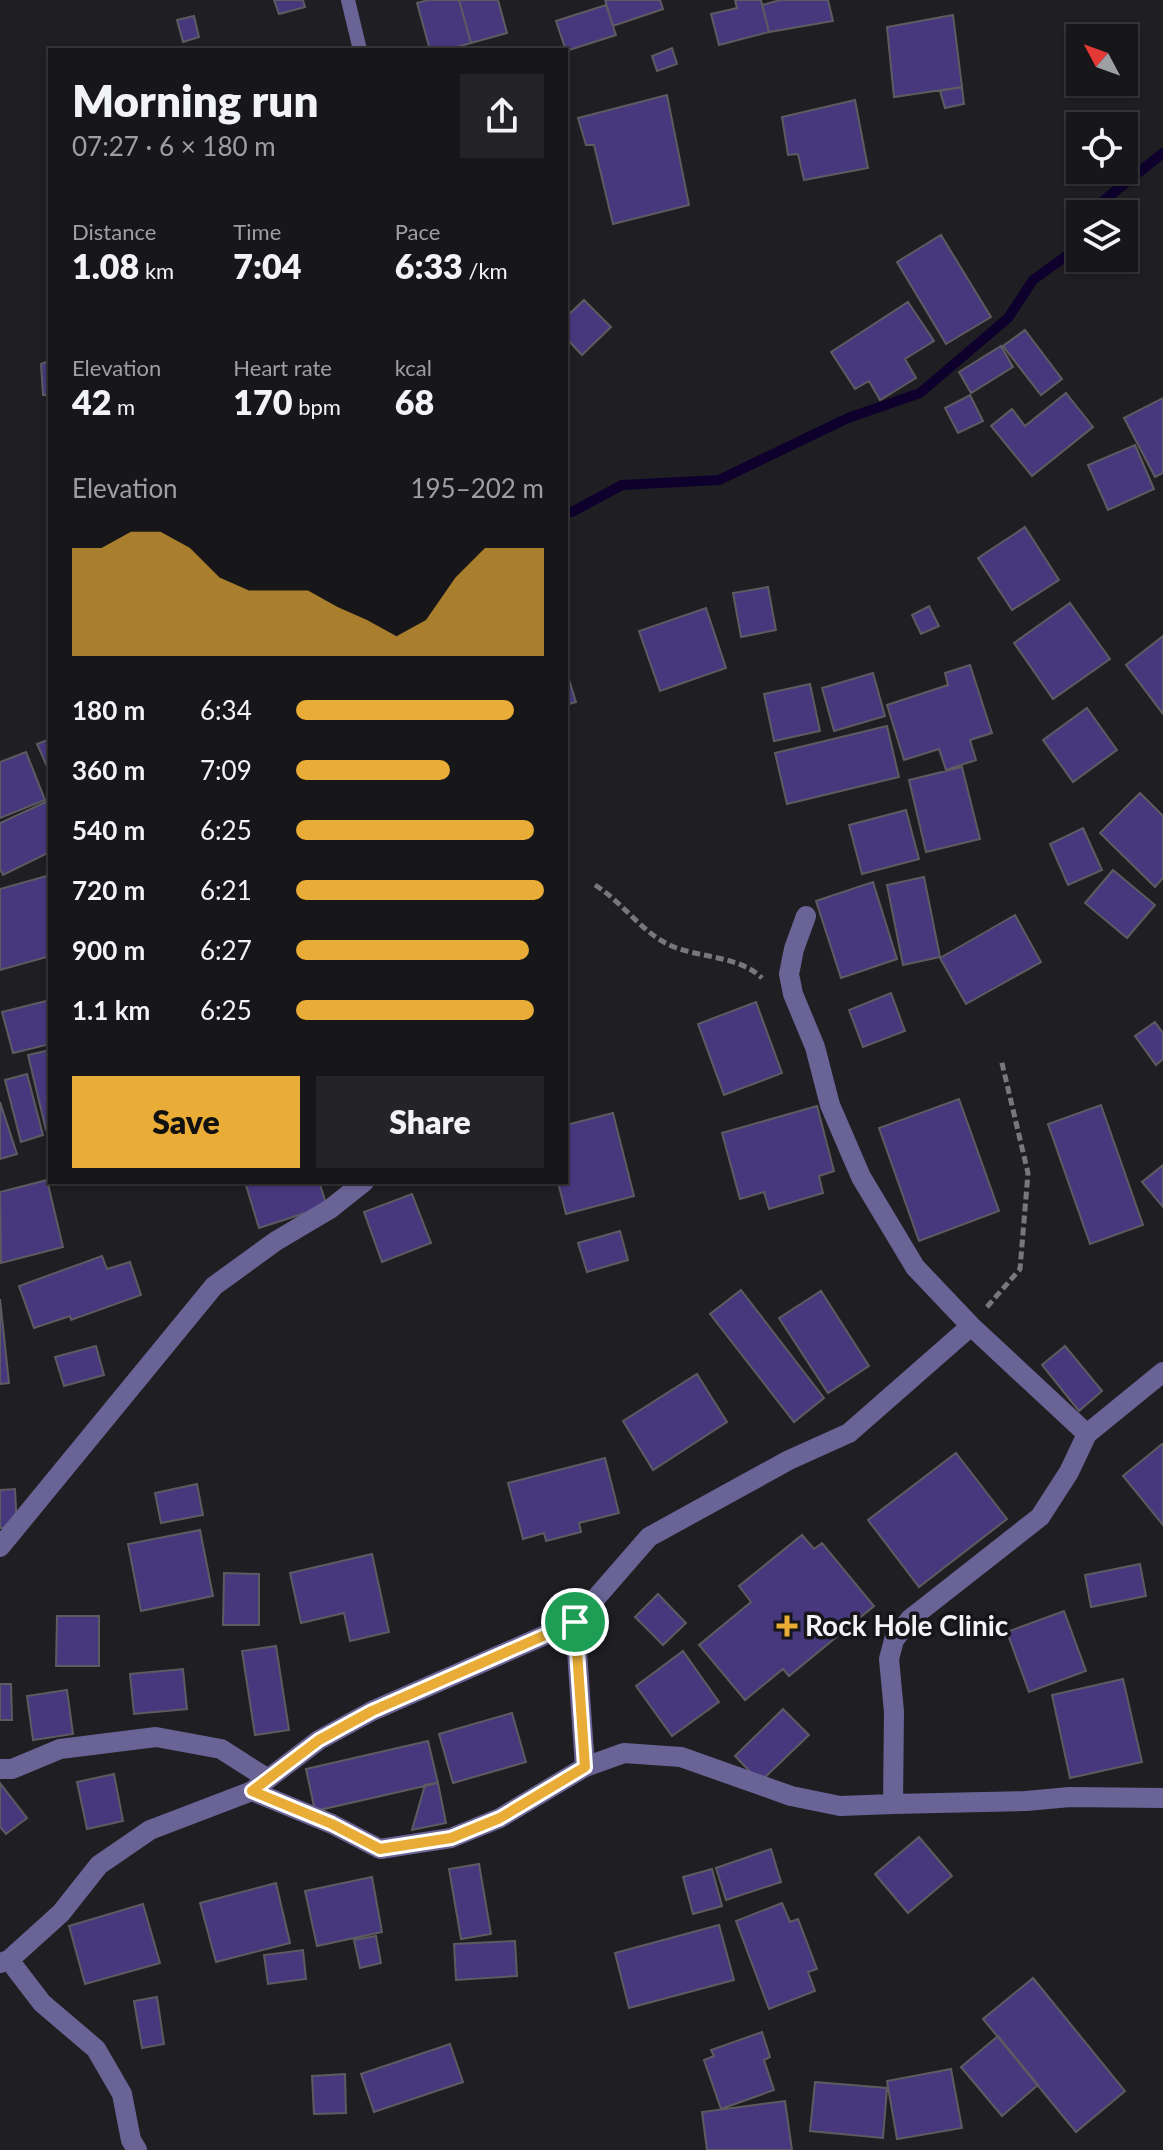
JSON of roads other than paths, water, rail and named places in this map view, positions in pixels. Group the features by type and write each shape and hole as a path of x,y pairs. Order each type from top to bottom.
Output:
{"street":[{"path":"806,916 789,974 802,1019 815,1047 830,1105 861,1177 915,1267 971,1326 1087,1434"},
{"path":"0,1547 214,1286 276,1241 330,1209 361,1184"},
{"path":"137,2150 131,2140 122,2094 96,2049 42,2003 5,1962 61,1913 99,1865 150,1830 260,1785 319,1740 372,1711 575,1622 649,1537 789,1460 849,1433 971,1326"},
{"path":"893,1804 894,1712 889,1659 894,1640 910,1619 1040,1517 1069,1472 1087,1434 1163,1372"},
{"path":"575,1622 585,1767"},
{"path":"0,1769 12,1769 60,1749 156,1737 221,1749 260,1785 380,1849 451,1838 500,1818 585,1767 624,1753 681,1757 791,1796 840,1806 1070,1797 1163,1798"}],"lane":[{"path":"348,0 360,48"}],"waterway":[{"path":"1104,200 1163,153"},
{"path":"572,512 622,485 719,480 848,418 920,393 1008,318 1033,280 1066,256"}],"place":[{"name":"Rock Hole Clinic","path":"787,1626"}]}
